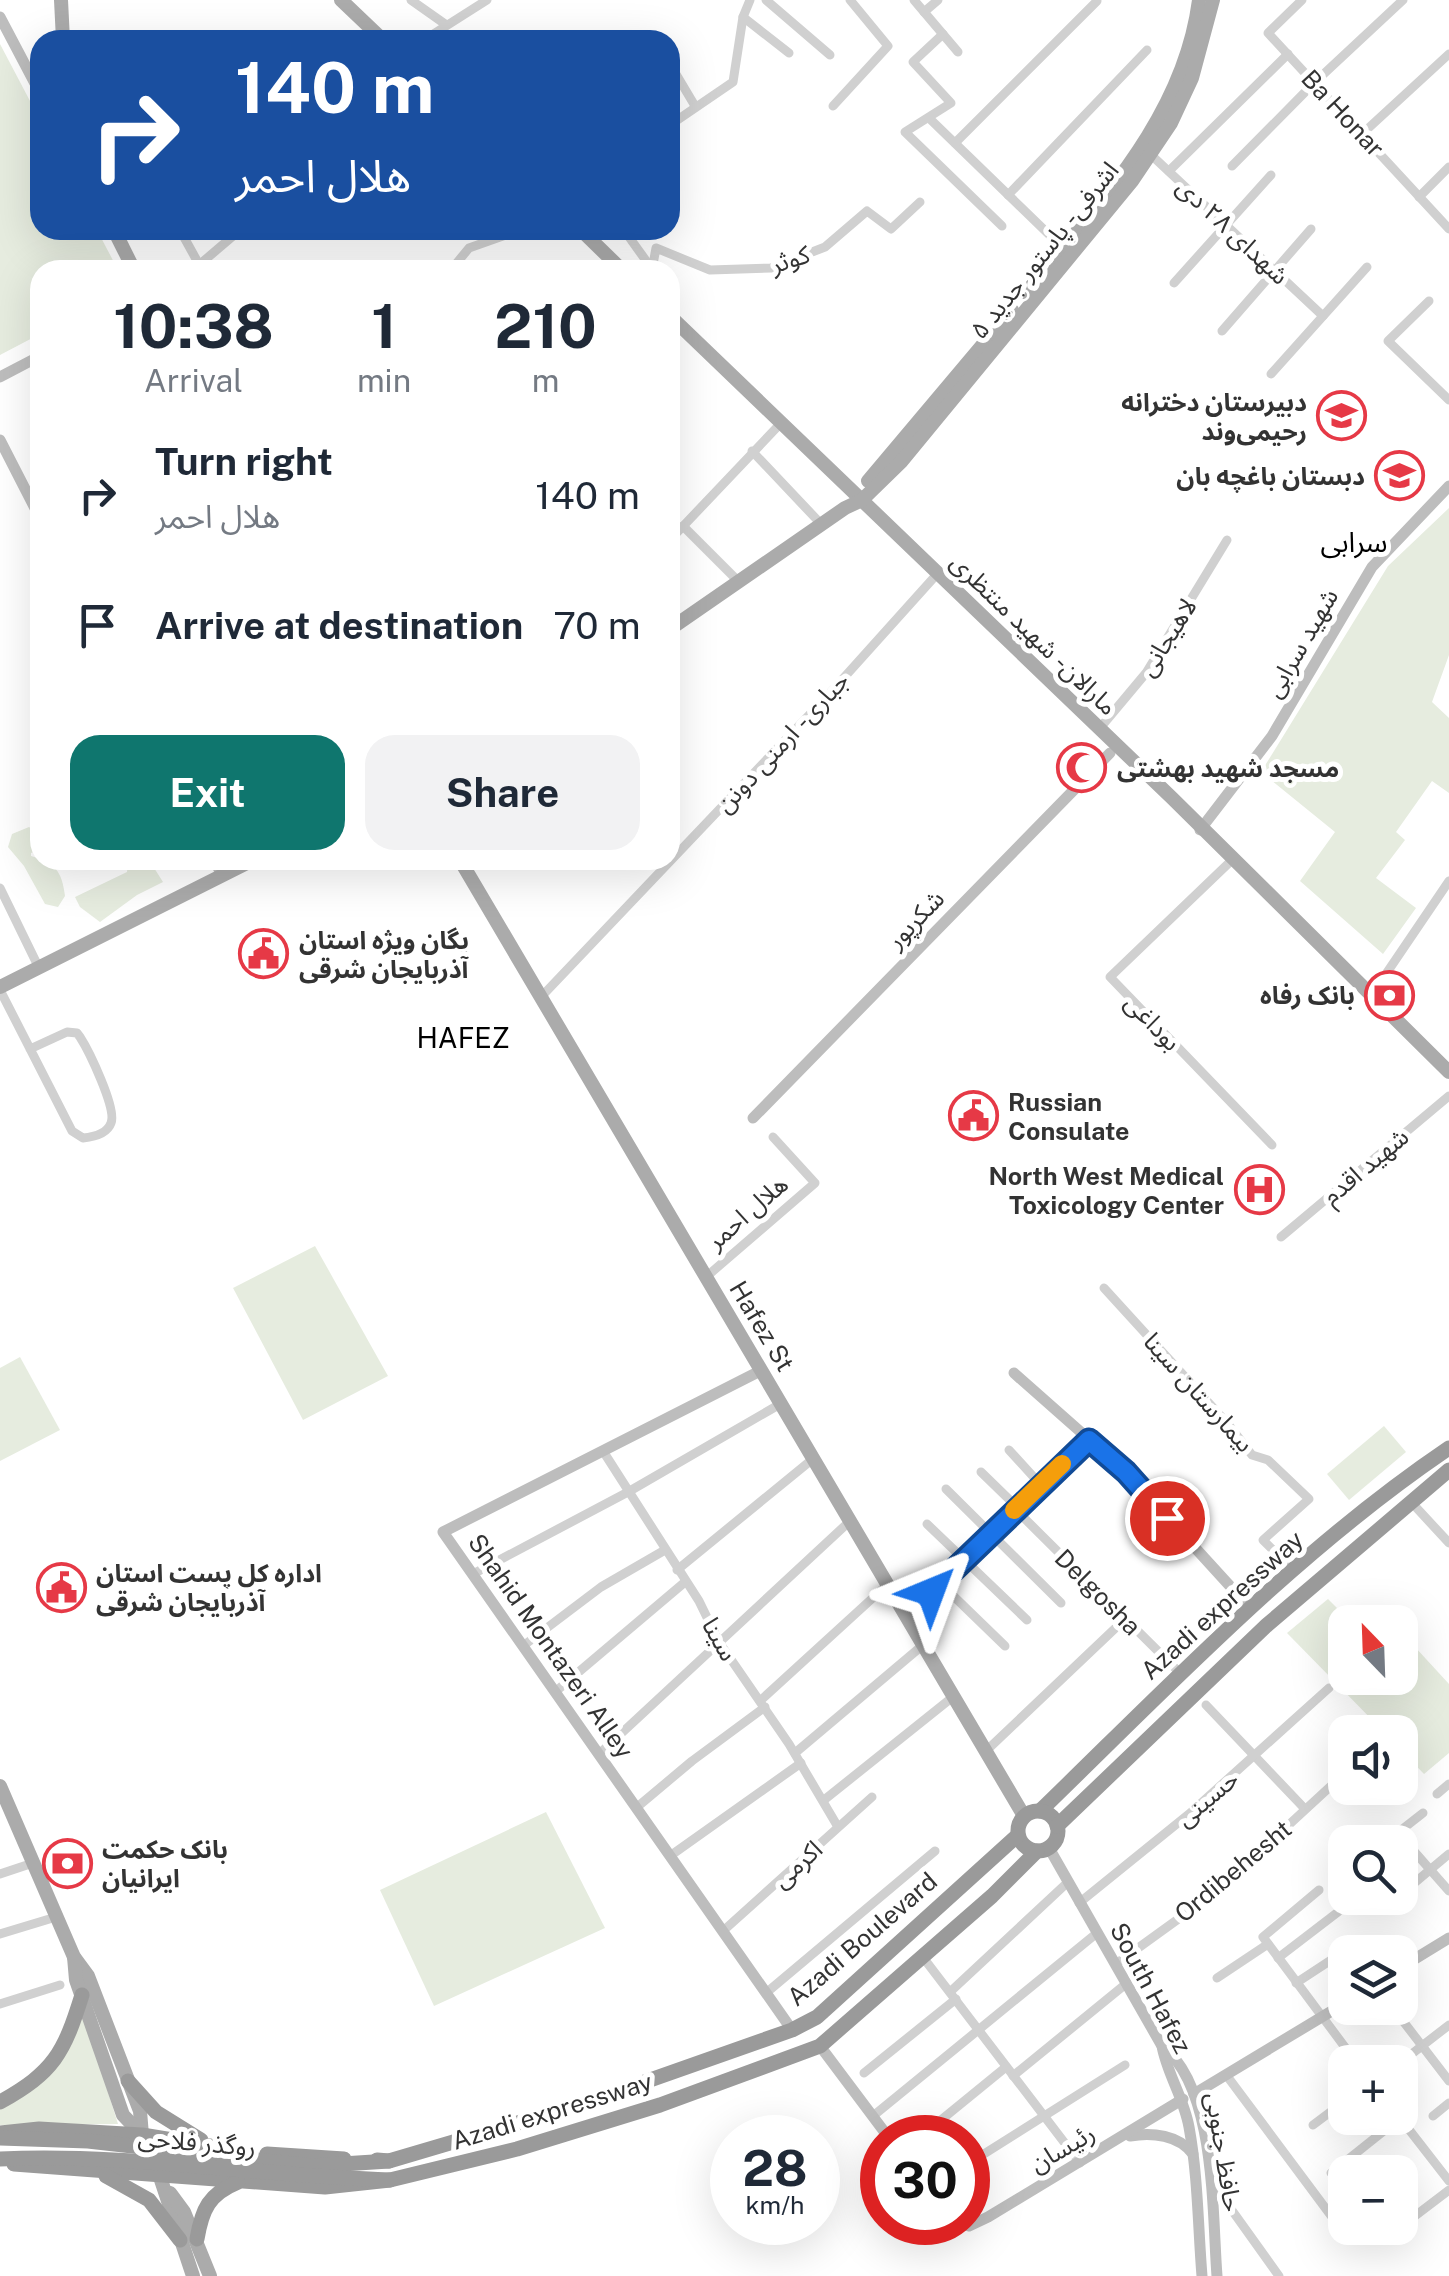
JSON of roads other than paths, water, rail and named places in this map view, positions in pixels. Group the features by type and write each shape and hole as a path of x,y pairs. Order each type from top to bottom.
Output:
{"highway":[{"path":"1404,1478 1449,1435"},
{"name":"Azadi expressway","path":"1032,1814 1250,1608 1404,1478 1449,1448"},
{"name":"Azadi expressway","path":"1057,1826 1267,1625 1449,1470"},
{"path":"1413,1504 1449,1482"},
{"path":"1032,1814 1051,1816 1057,1826 1056,1838 1043,1849 1025,1846 1018,1835 1032,1814"},
{"name":"Azadi Boulevard","path":"142,2135 270,2155 389,2161 582,2104 792,2030 817,2017 1018,1835"},
{"name":"Azadi expressway","path":"0,2161 94,2170 164,2182 244,2180 326,2187 390,2180 468,2163 642,2111 820,2046 1043,1849"},
{"path":"0,2102 50,2067 68,2041 82,1995"},
{"path":"128,2081 168,2120 218,2148"},
{"path":"0,2135 39,2129 142,2135"},
{"name":"روگذر فلاحی","path":"0,2135 311,2166 389,2161"},
{"name":"روگذر فلاحی","path":"0,2161 112,2159 309,2178 390,2180"},
{"path":"94,2170 149,2200 189,2240 204,2205 219,2190 244,2180"}],"main road":[{"path":"61,0 63,30"},
{"path":"341,0 372,30"},
{"name":"اشرفی - پاستور جدید ۵","path":"680,622 846,508 900,462 1171,124 1192,78 1213,0"},
{"name":"اشرفی - پاستور جدید ۵","path":"1147,150 1178,81 1196,2"},
{"path":"591,240 612,260"},
{"name":"مارالان - شهید منتظری","path":"680,326 1100,728 1449,1072"},
{"path":"0,988 232,870"},
{"name":"Hafez St","path":"466,870 986,1751 1032,1814"},
{"path":"0,1786 5,1809 74,1957 88,1976 140,2112 142,2135"},
{"path":"74,1957 82,1995 123,2115 142,2135 164,2182 184,2212 193,2276"},
{"path":"189,2240 210,2276"}],"street":[{"path":"411,0 445,24"},
{"path":"437,30 487,0"},
{"path":"680,118 733,82 743,17 750,0"},
{"path":"766,0 830,55"},
{"path":"832,106 888,46 850,0"},
{"path":"914,0 958,52"},
{"path":"924,12 938,0"},
{"name":"Ba Honar","path":"1302,0 1268,32 1449,229"},
{"path":"1232,166 1314,82 1404,0"},
{"path":"955,143 1097,1"},
{"path":"743,17 789,53"},
{"path":"0,18 30,74"},
{"path":"943,34 913,62 951,103 905,132 1002,226"},
{"path":"1008,194 1147,50"},
{"path":"1168,170 1288,54"},
{"path":"1362,134 1449,54"},
{"path":"680,80 696,106"},
{"path":"930,118 1066,252"},
{"name":"شهدای ۲۸ دی","path":"1147,150 1323,316"},
{"path":"1420,197 1449,167"},
{"path":"1174,283 1271,175"},
{"name":"کوثر","path":"654,260 656,248 710,270 771,268 825,247 867,211 891,230 920,202"},
{"path":"1222,331 1311,229"},
{"path":"208,260 229,240"},
{"path":"460,260 469,248 492,240"},
{"path":"1272,374 1367,266"},
{"path":"1430,302 1388,341 1449,400"},
{"path":"0,377 30,361"},
{"path":"680,529 781,423"},
{"path":"0,440 30,498"},
{"path":"752,451 822,525"},
{"name":"شهید سرابی","path":"1200,830 1272,736 1372,567 1449,486"},
{"path":"683,526 739,582"},
{"name":"لاهیجانی","path":"1100,728 1146,673 1227,540"},
{"name":"جباری - ارمنی دونن","path":"680,851 938,573"},
{"name":"شکرپور","path":"753,1118 1110,753"},
{"name":"بوداغی","path":"1232,860 1110,976 1272,1145"},
{"path":"219,870 222,875"},
{"name":"جباری - ارمنی دونن","path":"542,996 662,870"},
{"path":"1371,996 1449,881"},
{"path":"0,888 38,966"},
{"path":"0,988 30,1049 72,1131 83,1138 106,1131 112,1122 112,1108 80,1037 66,1032 30,1049"},
{"name":"شهید اقدم","path":"1281,1237 1449,1096"},
{"name":"هلال احمر","path":"706,1277 815,1184 773,1136"},
{"name":"بیمارستان سینا","path":"1104,1288 1252,1455 1268,1460 1309,1499 1263,1540 1294,1571"},
{"name":"Shahid Montazeri Alley","path":"762,1370 443,1532 792,2030"},
{"path":"1014,1373 1126,1472 1250,1608"},
{"path":"473,1574 628,1492 782,1402"},
{"path":"907,1616 1089,1440"},
{"path":"1008,1450 1040,1484"},
{"name":"سینا","path":"603,1451 838,1827"},
{"path":"678,1570 814,1458"},
{"name":"Delgosha","path":"980,1472 1181,1674"},
{"path":"946,1489 1061,1603"},
{"path":"1413,1504 1449,1543"},
{"path":"599,1754 850,1521"},
{"path":"927,1524 1028,1620"},
{"path":"523,1646 601,1588 665,1550"},
{"path":"555,1692 685,1582"},
{"path":"940,1583 1005,1646"},
{"path":"636,1808 762,1704 888,1584"},
{"path":"986,1751 1125,1619"},
{"path":"795,1753 924,1644"},
{"name":"حسینی","path":"1080,1903 1256,1756 1328,1689"},
{"path":"824,1800 954,1696"},
{"path":"1206,1705 1305,1809"},
{"path":"670,1856 801,1763"},
{"path":"1438,1794 1449,1784"},
{"name":"Ordibehesht","path":"1116,1964 1217,1891 1328,1788"},
{"name":"اکرمی","path":"723,1931 872,1797"},
{"path":"1409,1825 1423,1813"},
{"name":"South Hafez","path":"1043,1849 1068,1882 1162,2046"},
{"path":"766,1993 936,1851"},
{"path":"1418,1880 1449,1854"},
{"path":"1418,1856 1449,1891"},
{"path":"0,1874 33,1863"},
{"path":"864,2074 953,1995 1068,1882"},
{"path":"1217,1978 1266,1941 1319,1890"},
{"path":"1278,1958 1334,1915"},
{"path":"0,1934 56,1917"},
{"path":"874,2115 1098,1932"},
{"path":"1418,1957 1449,1938"},
{"path":"1266,1941 1342,2045"},
{"path":"922,1956 1080,2163"},
{"path":"1296,1983 1328,1962"},
{"path":"0,2004 60,1984"},
{"path":"950,2115 1127,1984"},
{"name":"رئیسان","path":"990,2210 1125,2137 1328,2014"},
{"path":"1406,2025 1449,2081"},
{"path":"1418,2048 1449,2025"},
{"path":"820,2046 872,2115"},
{"name":"حافظ جنوبی","path":"1162,2046 1176,2056 1209,2179 1217,2276"},
{"path":"990,2150 1125,2065"},
{"path":"1227,2076 1328,2212"},
{"path":"1188,2096 1202,2276"},
{"path":"1432,2116 1449,2103"},
{"path":"1313,2125 1328,2114"},
{"path":"1125,2137 1145,2133 1176,2139 1193,2154"},
{"path":"1354,2155 1379,2135"},
{"path":"1413,2135 1449,2180"},
{"path":"1209,2179 1279,2276"},
{"path":"1418,2214 1449,2190"}],"place":[{"name":"دبیرستان دخترانه رحیمی‌وند","path":"1342,416"},
{"name":"دبستان باغچه بان","path":"1400,476"},
{"name":"مسجد شهید بهشتی","path":"1082,768"},
{"name":"یگان ویژه استان آذربایجان شرقی","path":"264,954"},
{"name":"بانک رفاه","path":"1390,995"},
{"name":"Russian Consulate","path":"973,1116"},
{"name":"North West Medical Toxicology Center","path":"1259,1190"},
{"name":"اداره کل پست استان آذربایجان شرقی","path":"61,1587"},
{"name":"بانک حکمت ایرانیان","path":"67,1863"}],"district":[{"name":"سرابی","path":"1354,541"},
{"name":"HAFEZ","path":"463,1037"}]}
